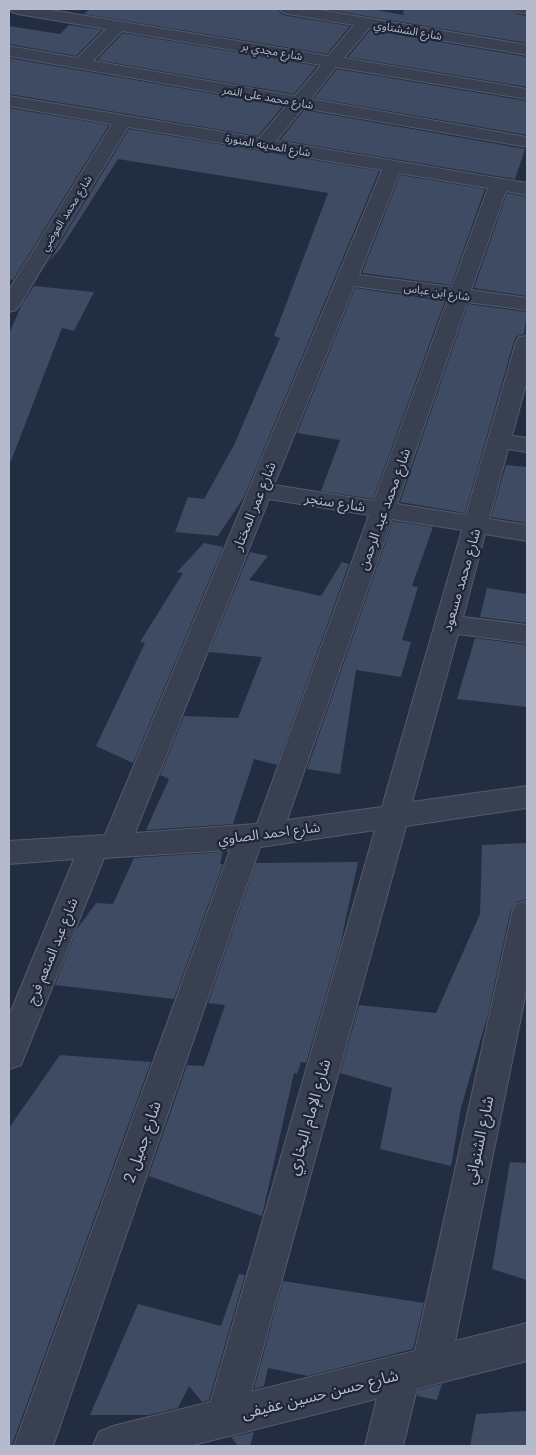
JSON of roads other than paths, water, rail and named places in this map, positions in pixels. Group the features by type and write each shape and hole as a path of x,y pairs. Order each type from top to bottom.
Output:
{"street":[{"name":"شارع مجدي بر","path":"18,9 65,12 118,26 527,94"},
{"name":"شارع الششتاوي","path":"288,9 527,50"},
{"path":"264,144 332,62 368,23 384,9"},
{"path":"523,9 527,10"},
{"path":"80,64 118,26"},
{"name":"شارع محمد على النمر","path":"9,51 527,142"},
{"name":"شارع المدينه المنورة","path":"9,101 527,189"},
{"name":"شارع محمد العوضي","path":"9,306 123,120"},
{"name":"شارع عمر المختار","path":"105,846 260,490 393,166"},
{"name":"شارع محمد عبد الرحمن","path":"259,836 384,510 499,184"},
{"name":"شارع ابن عباس","path":"346,279 527,304"},
{"name":"شارع محمد مسعود","path":"394,816 500,441 524,368 527,342"},
{"path":"500,441 527,445"},
{"name":"شارع سنجر","path":"260,490 527,533"},
{"path":"448,624 527,634"},
{"name":"شارع احمد الصاوي","path":"9,852 259,836 527,797"},
{"name":"شارع الإمام البخاري","path":"225,1418 394,816"},
{"name":"شارع جميل 2","path":"34,1446 259,836"},
{"name":"شارع عبد المنعم فرج","path":"9,1056 105,846"},
{"name":"شارع الشنواني","path":"384,1446 417,1370 527,913"},
{"name":"شارع حسن حسين عفيفى","path":"113,1446 527,1342"}]}
